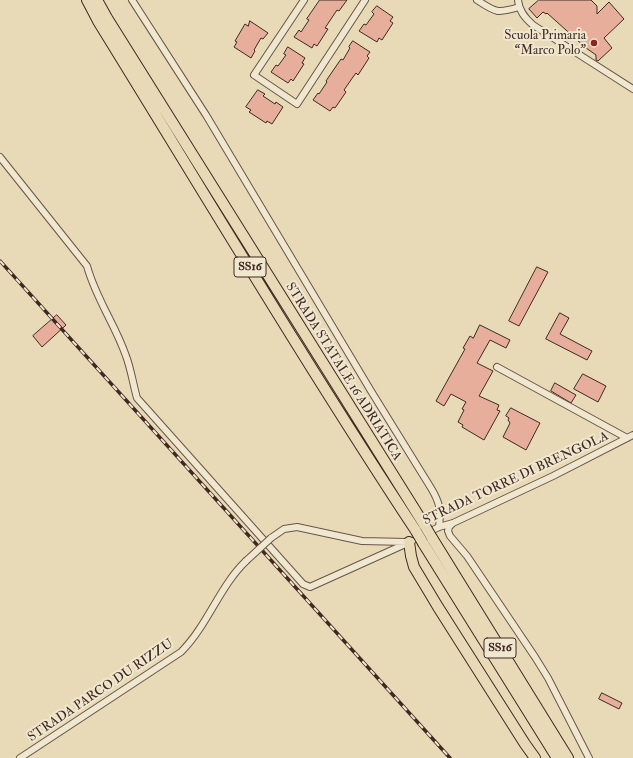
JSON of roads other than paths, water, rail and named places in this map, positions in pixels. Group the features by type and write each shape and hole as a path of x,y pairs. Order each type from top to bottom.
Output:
{"highway":[{"name":"STRADA STATALE 16 ADRIATICA","path":"87,0 98,21 386,485 428,540 568,758"},
{"name":"STRADA STATALE 16 ADRIATICA","path":"97,0 420,529"},
{"name":"STRADA STATALE 16 ADRIATICA","path":"428,540 557,758"},
{"path":"409,542 414,568 535,758"}],"street":[{"path":"132,0 206,115 371,392 432,488 439,502 439,527"},
{"path":"304,0 254,75 297,104 365,0"},
{"path":"477,0 496,12 519,7"},
{"path":"518,0 519,7 524,17 533,25 633,89"},
{"name":"STRADA TORRE DI BRENGOLA","path":"0,157 87,266 92,285 127,357 137,398 303,584 310,587 439,527 453,523 553,476 630,437"},
{"path":"497,367 630,437"},
{"path":"453,523 449,527 448,531 450,536 467,556 535,656 589,758"},
{"name":"STRADA PARCO DU RIZZU","path":"20,758 181,652 199,630 230,578 271,538 284,529 297,527 362,541 409,542"}],"railway":[{"path":"0,261 450,758"}],"place":[{"name":"Scuola Primaria “Marco Polo”","path":"594,43"}]}
